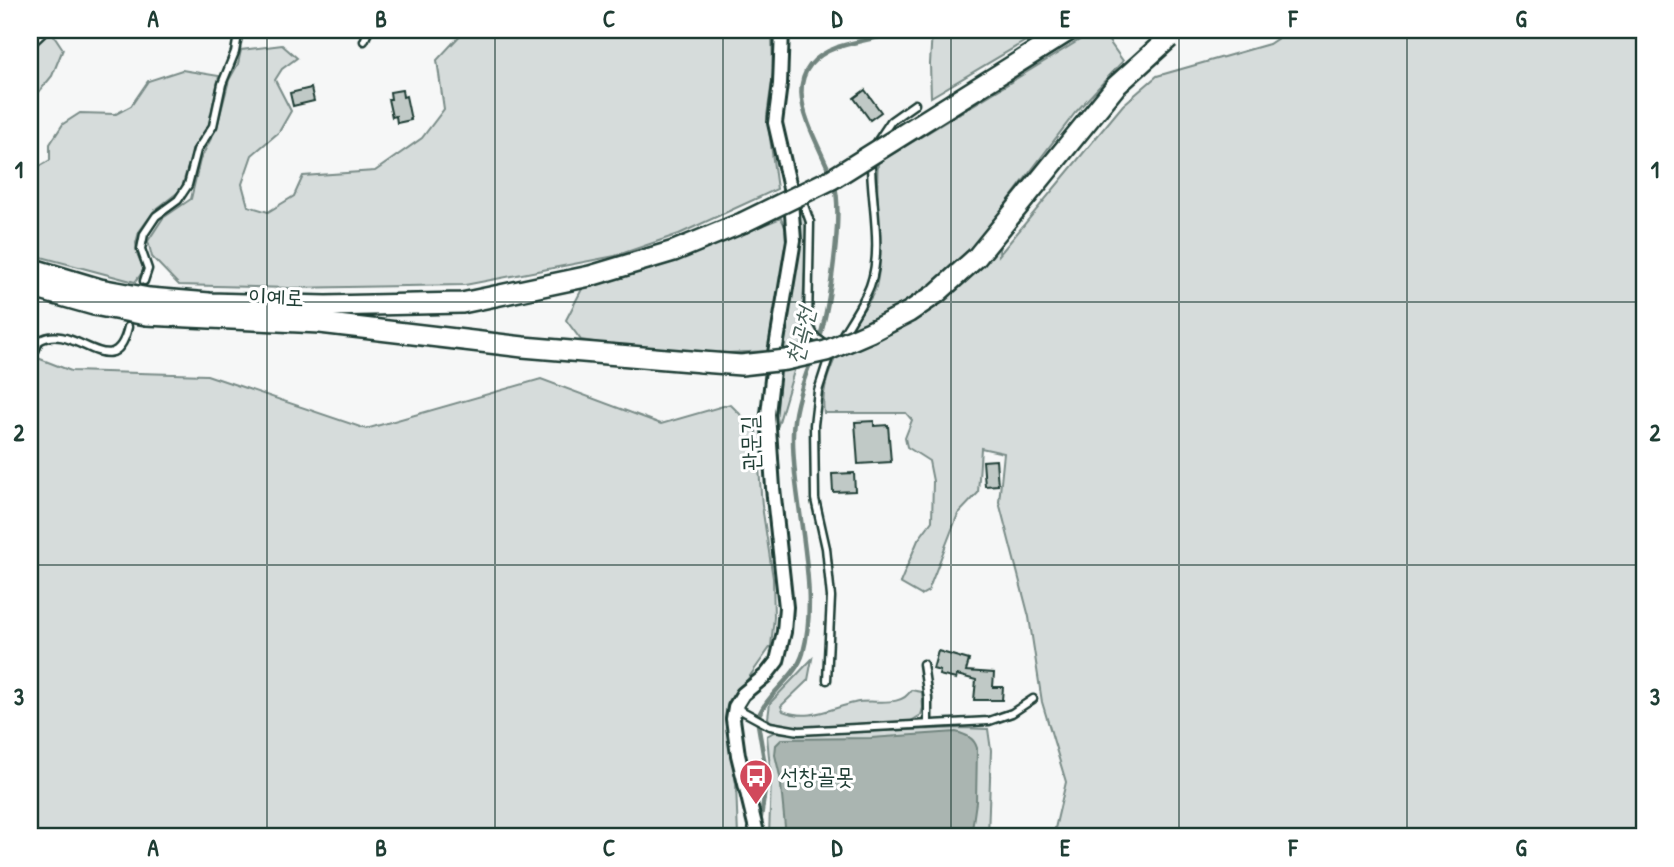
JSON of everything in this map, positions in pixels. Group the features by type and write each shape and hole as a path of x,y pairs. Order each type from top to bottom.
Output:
{"highway":[{"name":"이예로","path":"30,268 100,289 149,298 209,303 326,306 462,303 590,276 674,251 742,223 832,179 1070,30"},
{"name":"이예로","path":"30,287 94,305 146,315 320,323 523,347 741,365 786,360 826,351 909,312 937,293 977,257 1116,86 1174,34"}],"street":[{"name":"관문길","path":"735,707 743,694 772,669 781,650 784,632 785,583 773,488 768,414 775,354 792,260 793,219 775,123 782,30"},
{"path":"735,707 733,719 737,744 758,837"}],"lane":[{"path":"30,45 46,30"},
{"path":"144,281 148,269 141,249 144,234 156,216 178,200 188,185 197,150 213,126 222,84 235,52 239,30"},
{"path":"364,41 369,30"},
{"path":"828,680 831,597 815,499 814,435 818,391 826,364 866,294 874,268 871,164 873,149 891,121 915,104"},
{"path":"786,171 803,199 810,222 808,324 819,340 833,349"},
{"path":"34,351 39,341 51,337 79,341 107,355 112,354 122,343 128,327"},
{"path":"923,664 928,698 928,724"},
{"path":"735,707 770,726 788,731 971,723 999,718 1033,699"}],"shaded area":[{"path":"465,30 772,30 773,74 767,116 777,189 679,234 615,256 465,285 288,288 179,285 152,257 148,241 163,218 191,199 200,160 217,127 229,80 238,64 241,50 282,45 297,58 282,69 275,80 291,111 279,132 252,155 242,184 248,206 268,212 294,196 303,176 375,171 422,138 444,109 437,60"},
{"path":"932,30 1034,30 1034,36 931,97"},
{"path":"1096,30 1101,30 1123,61 1075,113 1002,209 999,255 1123,105 1157,76 1269,44 1290,30 1644,30 1644,837 1053,837 1066,782 1042,702 1029,617 999,502 1004,453 981,448 978,493 958,514 928,591 921,595 900,583 918,540 932,521 933,481 929,461 907,447 905,438 912,420 906,413 824,413 823,401 833,364 876,287 880,256 878,163"},
{"path":"51,31 63,49 52,76 30,103 30,51"},
{"path":"182,70 219,76 209,125 194,147 181,190 154,211 139,232 137,253 144,270 135,282 30,254 30,172 50,160 50,144 63,124 80,113 116,114 131,106 148,81"},
{"path":"798,205 803,210 807,232 803,304 805,334 778,425 780,371 800,234"},
{"path":"781,218 788,245 775,306 770,351 704,354 655,352 581,340 566,320 583,287 658,267"},
{"path":"30,355 71,371 207,375 366,429 541,379 661,424 730,404 756,430 762,506 773,578 774,617 771,646 731,703 726,720 736,784 738,837 30,837"},
{"path":"812,659 808,680 781,706 783,711 802,715 854,703 893,701 906,696 911,690 922,692 921,715 911,721 789,728 770,721 770,703"},
{"name":"선창골못","path":"988,729 991,750 988,837 769,837 771,778 767,736 774,732 806,734"},
{"name":"선창골못","path":"956,732 970,737 977,748 976,802 971,837 786,837 780,776 775,755 776,745 782,739 871,738"}],"building":[{"path":"311,88 314,101 293,106 290,93"},
{"path":"402,90 403,97 406,96 411,120 397,123 396,116 392,117 388,99 391,99 390,92"},
{"path":"865,90 881,112 870,120 854,98"},
{"path":"874,421 874,426 888,425 891,462 858,464 855,422"},
{"path":"996,460 998,485 985,486 983,461"},
{"path":"854,473 855,491 833,492 832,474"},
{"path":"938,651 969,660 966,671 994,673 993,687 1003,687 1002,700 974,700 976,680 957,675 956,679 939,675 940,671 933,669"}],"waterway":[{"name":"천곡천","path":"831,175 803,104 802,86 806,71 818,58 838,47 906,30"},
{"name":"천곡천","path":"819,340 831,284 836,237 837,197 834,183"},
{"name":"천곡천","path":"760,713 800,662 808,627 807,573 794,461 793,425 801,388 811,361"},
{"name":"천곡천","path":"758,724 767,777 761,817"}],"place":[{"name":"선창골못","path":"756,806"}]}
